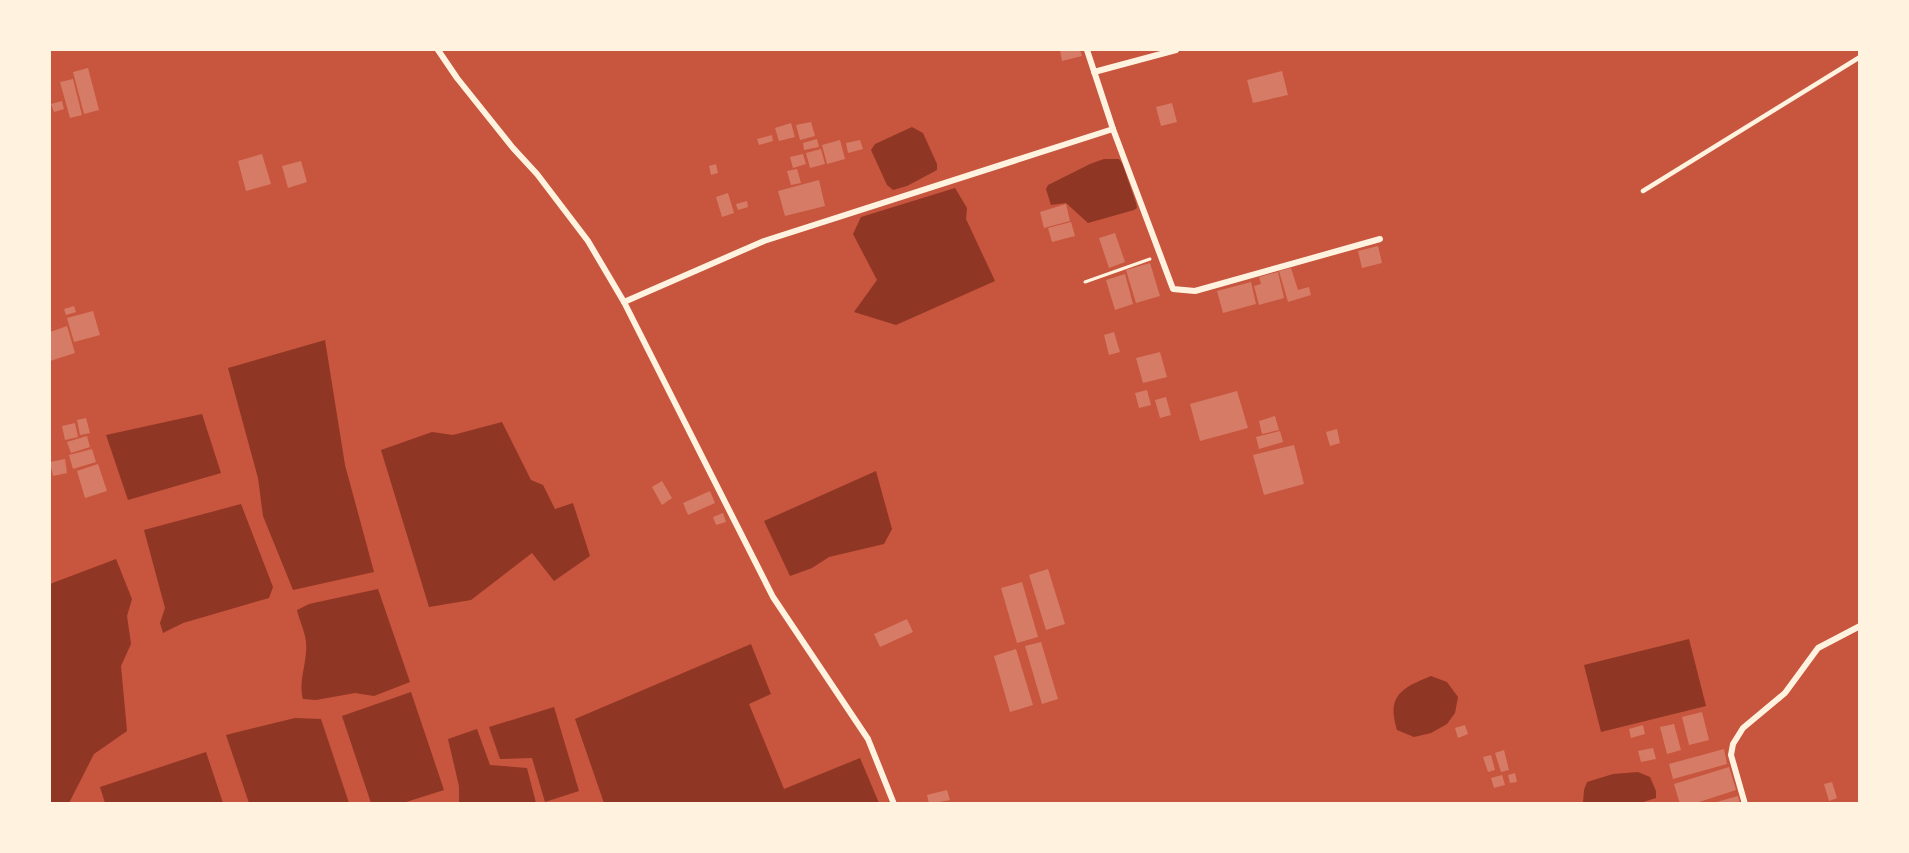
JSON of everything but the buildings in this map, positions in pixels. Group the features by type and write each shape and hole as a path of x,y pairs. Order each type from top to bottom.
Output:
{"street":[{"path":"438,50 457,78 537,174 588,241 624,302 773,597 868,739 894,804"},
{"path":"1087,50 1113,129 1173,289 1195,291 1380,239"},
{"path":"1094,72 1176,50"},
{"path":"624,302 764,241 1113,129"},
{"path":"1745,804 1731,755 1733,744 1743,728 1785,693 1818,648 1860,626"}],"lane":[{"path":"1643,191 1860,57"}],"path":[{"path":"1085,282 1160,255"}],"shaded area":[{"path":"912,127 923,133 937,164 937,170 907,186 893,190 887,185 871,150 875,144"},
{"path":"1104,159 1119,159 1122,163 1137,208 1088,223 1066,203 1051,205 1046,189 1048,185"},
{"path":"955,188 967,208 966,219 995,281 896,325 854,312 877,280 853,234 861,217"},
{"path":"325,340 345,465 374,572 293,590 263,516 258,478 228,368"},
{"path":"202,414 221,473 128,500 106,435"},
{"path":"502,422 531,480 543,485 555,509 573,503 590,556 554,581 532,553 471,600 429,607 381,450 432,432 453,435"},
{"path":"876,471 892,529 884,544 829,557 812,568 790,576 764,521"},
{"path":"241,504 273,587 269,598 183,623 163,633 160,623 165,608 144,530"},
{"path":"116,559 132,599 127,616 131,644 121,666 127,731 94,754 69,803 50,803 50,584"},
{"path":"378,589 410,682 374,696 355,693 316,700 303,699 306,642 297,610 309,604"},
{"path":"1689,639 1706,706 1601,732 1584,665"},
{"path":"751,644 771,694 749,704 784,789 860,758 879,803 604,803 575,719"},
{"path":"1431,676 1447,682 1458,697 1455,713 1447,724 1431,733 1414,737 1397,730 1394,708 1399,694"},
{"path":"411,692 444,790 403,803 371,803 342,716"},
{"path":"554,707 579,791 545,802 532,758 500,759 489,727"},
{"path":"295,718 321,719 349,803 249,803 226,735"},
{"path":"477,729 490,765 527,768 536,803 459,803 459,786 448,739"},
{"path":"206,752 223,803 105,803 100,787"},
{"path":"1638,772 1650,777 1656,791 1656,798 1640,803 1583,803 1587,782 1613,774"}]}
